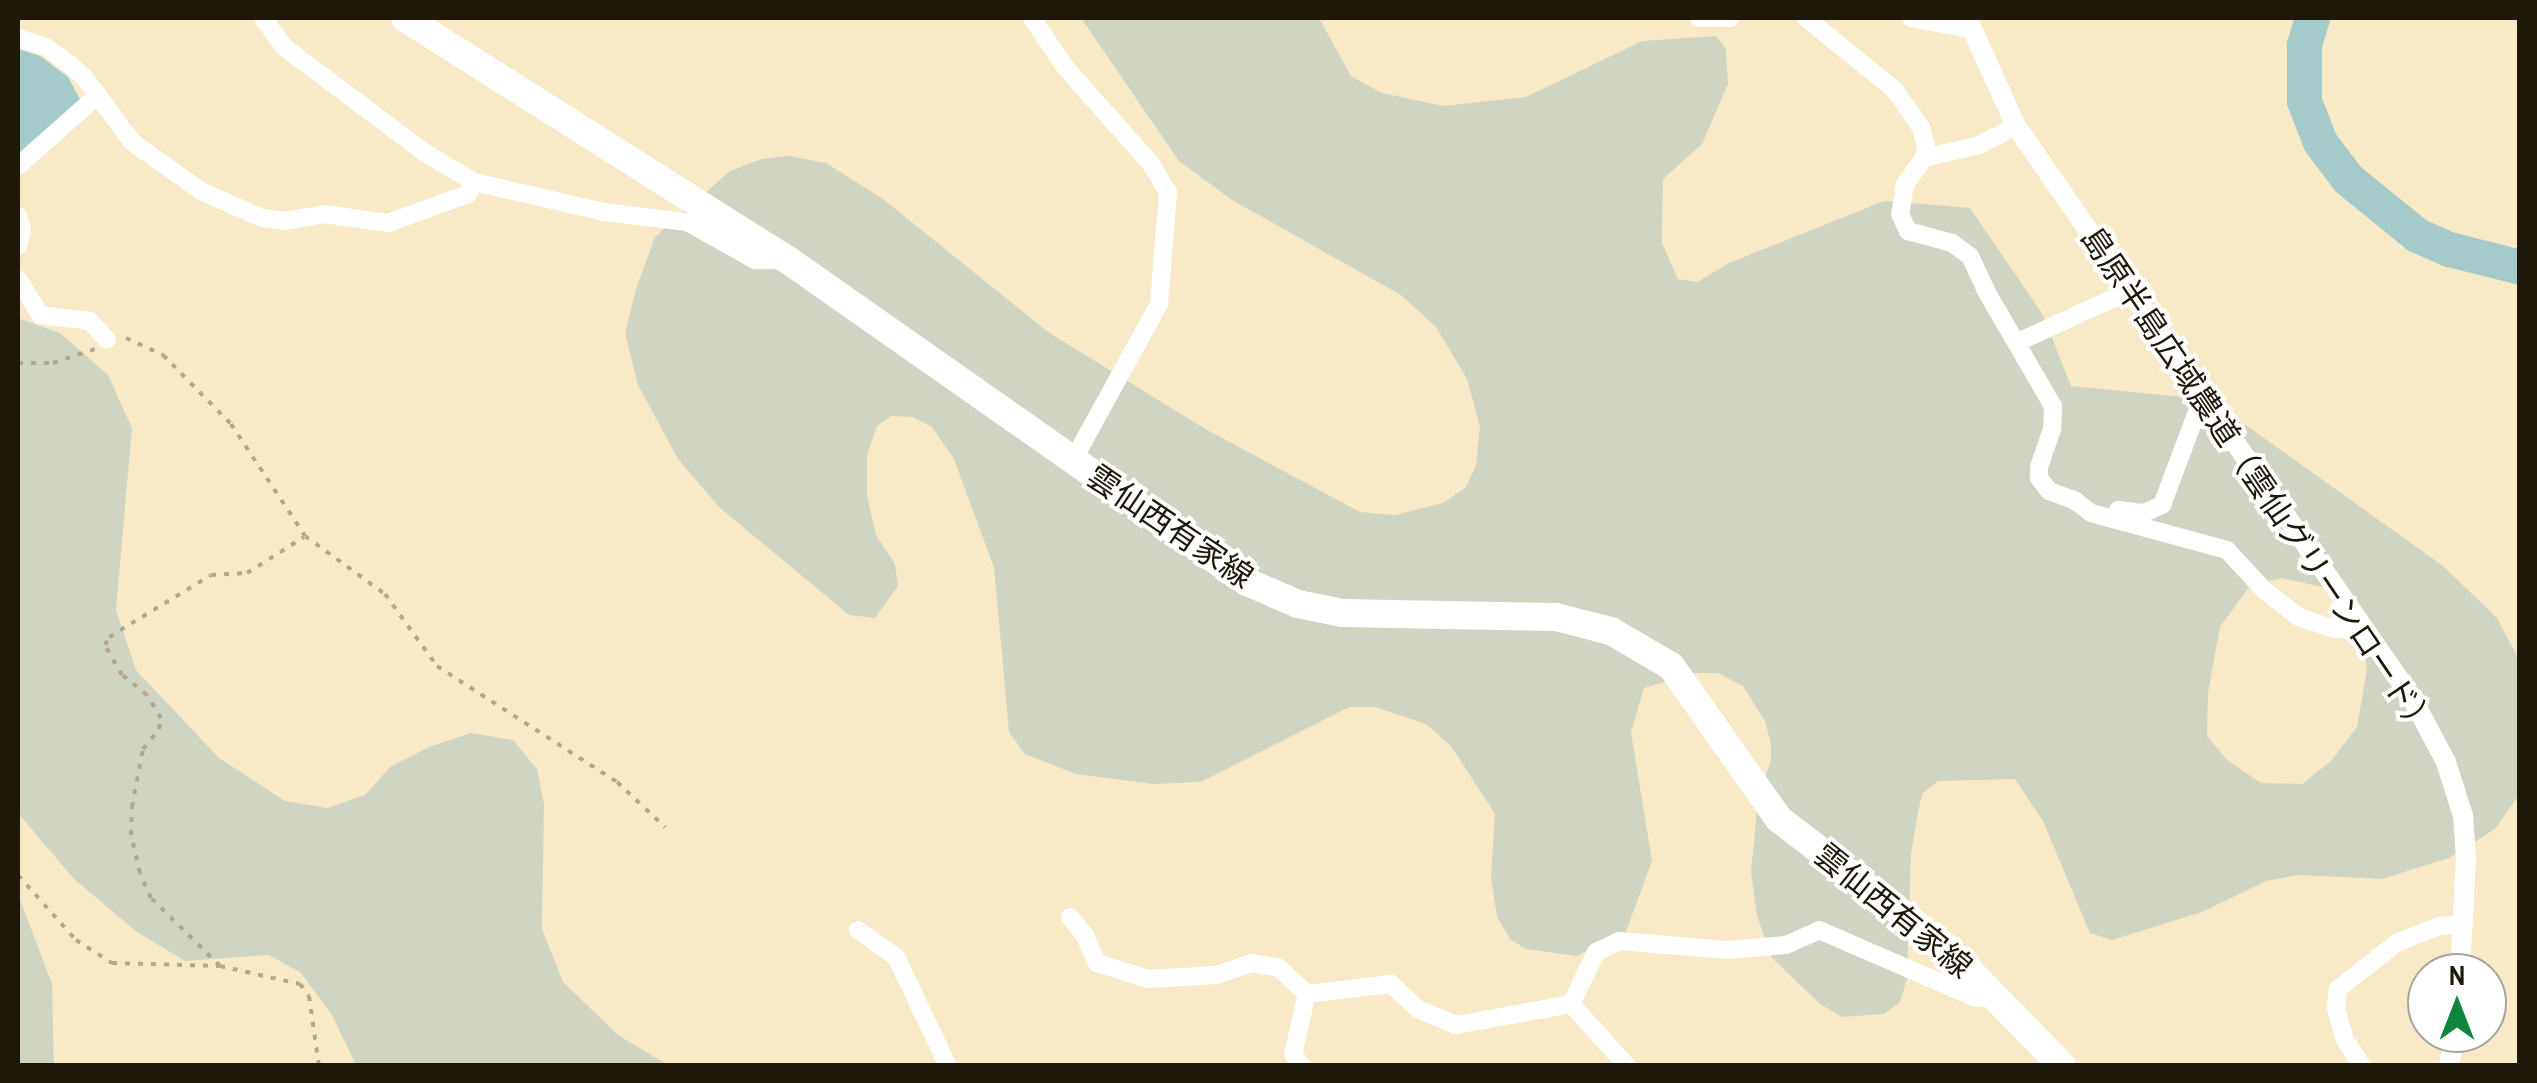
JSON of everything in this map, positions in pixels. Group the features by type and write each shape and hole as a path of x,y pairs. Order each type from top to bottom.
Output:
{"main road":[{"name":"雲仙西有家線","path":"404,18 788,260 1248,582 1298,604 1360,614 1556,617 1611,631 1671,666 1779,819 1947,948 2062,1066"}],"street":[{"path":"263,18 284,47 424,152 474,182 604,212 687,222 755,260 788,260"},
{"path":"1032,18 1065,67 1151,164 1168,192 1159,304 1128,353 1072,462"},
{"path":"1699,18 1730,18"},
{"path":"1806,18 1895,90 1922,128 1924,158 1905,184 1900,214 1908,231 1952,243 1970,256 1986,291 2018,342 2052,406 2052,430 2039,478 2049,491 2135,513 2162,505 2203,396"},
{"path":"1911,18 1968,23"},
{"name":"島原半島広域農道（雲仙グリーンロード）","path":"1968,23 2016,126 2412,698 2446,762 2462,816 2462,953"},
{"path":"18,38 46,48 68,62 132,142 200,191 273,221 324,214 388,223 468,194 474,182"},
{"path":"18,166 98,95"},
{"path":"1924,158 1979,145 2016,126"},
{"path":"18,216 22,229 18,246"},
{"path":"18,279 40,314 90,321 106,340"},
{"path":"2018,342 2129,291"},
{"path":"2074,500 2091,514 2227,550 2265,590 2299,617 2334,629 2366,630"},
{"path":"1070,917 1084,934 1097,963 1148,979 1217,975 1252,963 1279,968 1306,994"},
{"path":"2362,1066 2345,1040 2336,1008 2338,990 2398,942 2440,926 2464,924"},
{"path":"858,930 896,957 948,1066"},
{"path":"1570,1004 1596,952 1620,941 1727,950 1786,945 1819,930 1976,998 1999,998"},
{"path":"1306,994 1391,984 1418,1008 1456,1025 1570,1004"},
{"path":"1302,1066 1293,1054 1306,994"},
{"path":"1570,1004 1628,1066"}],"path":[{"path":"18,363 72,359 106,340 133,340 163,356 231,424 305,536 385,594 422,650 455,681 616,782 665,826"},
{"path":"220,966 150,898 140,873 131,819 143,750 159,729 161,718 147,695 122,675 105,646 109,637 211,574 247,573 305,536"},
{"path":"18,875 76,940 112,963 220,966 300,984 309,996 319,1066"}],"green space":[{"path":"1081,18 1319,18 1351,76 1382,93 1443,106 1526,97 1642,41 1716,36 1726,49 1728,84 1702,144 1663,179 1662,243 1678,279 1697,282 1729,263 1884,201 1970,208 2043,315 2071,386 2183,397 2243,423 2443,566 2497,618 2519,660 2519,795 2495,829 2449,858 2382,879 2299,875 2266,881 2202,912 2112,940 2090,933 2043,821 2015,779 1938,781 1922,794 1918,813 1911,854 1907,979 1900,1002 1884,1014 1842,1017 1820,1004 1772,958 1757,916 1751,872 1758,798 1771,760 1771,744 1765,721 1743,686 1718,673 1695,673 1644,688 1631,732 1652,861 1625,934 1577,956 1526,949 1510,939 1497,917 1491,878 1495,814 1451,746 1426,724 1375,707 1349,707 1201,782 1153,784 1076,774 1025,754 1009,732 994,568 954,459 932,427 913,417 891,416 877,426 867,455 867,496 876,535 895,564 898,586 875,618 849,615 719,507 678,459 638,385 625,333 636,289 655,237 730,171 762,159 788,156 826,163 883,199 1048,332 1207,430 1360,512 1395,515 1443,503 1466,487 1476,465 1480,427 1467,379 1436,327 1401,295 1232,200 1179,161","holes":["2281,578 2322,587 2359,617 2367,669 2357,727 2331,761 2302,784 2261,783 2227,760 2207,736 2208,693 2220,627 2249,587"]},
{"path":"18,318 60,333 108,375 132,428 116,610 136,670 219,758 285,801 327,808 365,795 390,767 429,747 471,733 513,740 537,769 544,804 542,929 563,982 618,1035 668,1065 356,1065 332,1015 301,973 269,955 185,961 137,932 74,879 18,813"},
{"path":"18,894 52,984 54,1065 18,1065"}],"water":[{"path":"18,49 40,56 68,77 80,99 18,155"}],"waterway":[{"path":"2312,18 2304,45 2304,101 2320,142 2348,179 2417,235 2449,249 2520,267"}]}
